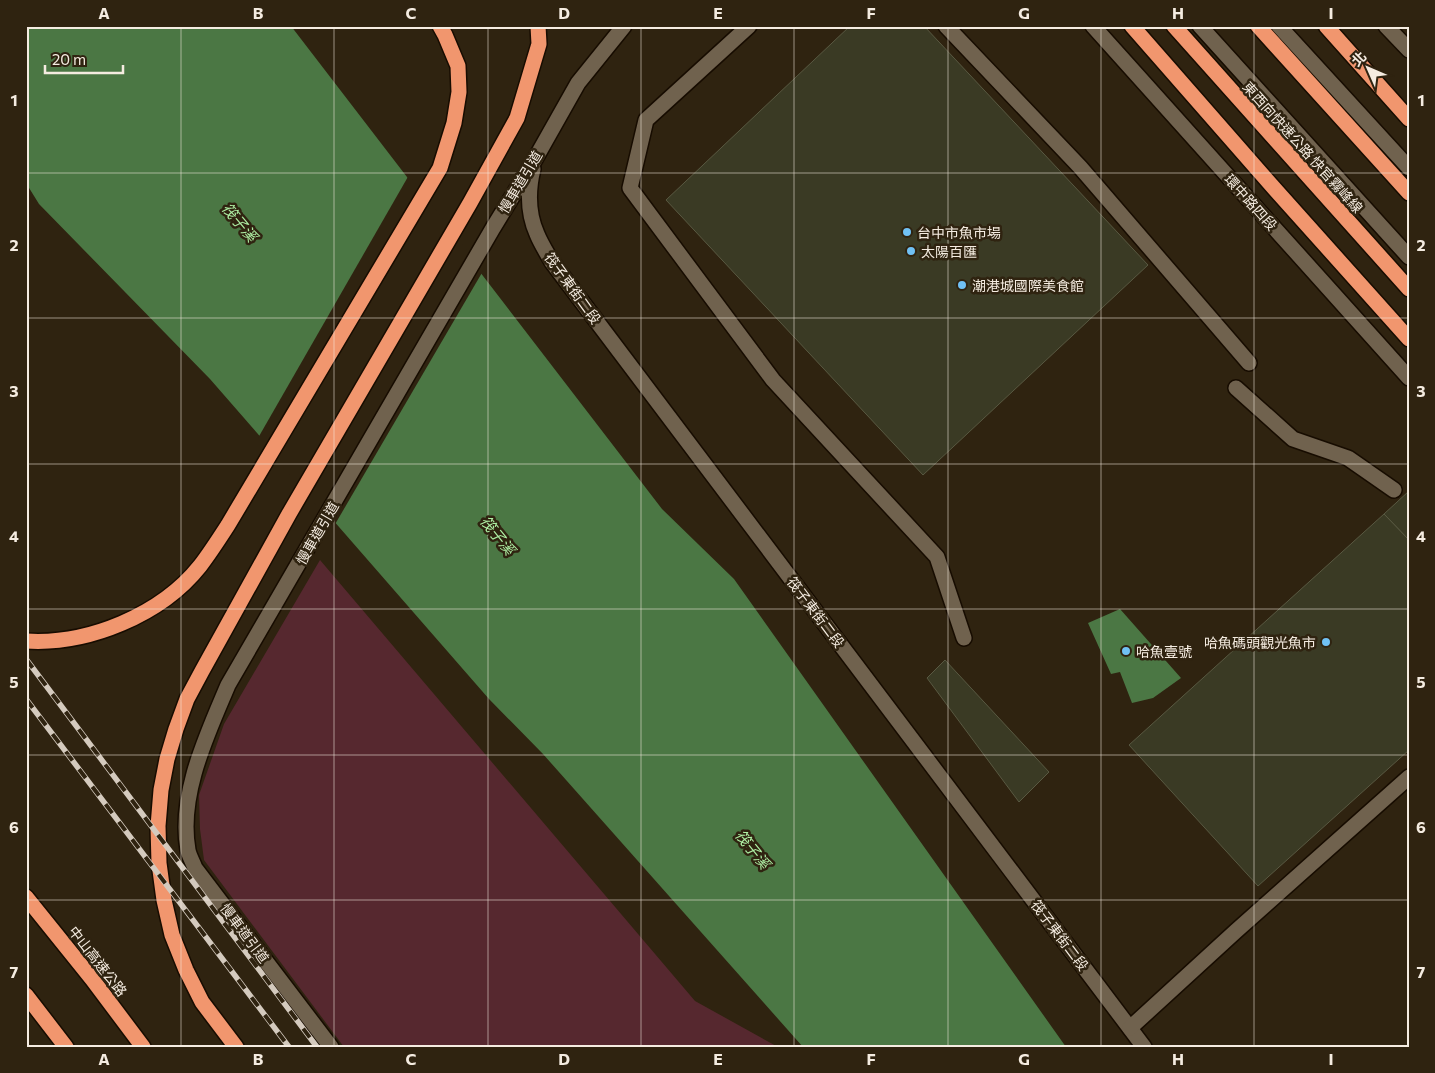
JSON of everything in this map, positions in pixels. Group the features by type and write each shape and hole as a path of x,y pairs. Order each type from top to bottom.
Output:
{"highway":[{"path":"26,641 62,640 88,635 114,627 138,616 180,586 199,567 228,525 440,168 454,124 459,92 458,66 440,26"},
{"path":"236,1047 202,1002 186,970 172,935 164,900 159,863 158,826 161,790 169,751 187,699 289,514 517,118 539,44 538,26"},
{"path":"1132,26 1409,339"},
{"name":"東西向快速公路 快官霧峰線","path":"1174,26 1409,289"},
{"path":"1258,26 1409,193"},
{"path":"1326,26 1409,119"},
{"name":"中山高速公路","path":"26,897 92,979 143,1047"},
{"path":"26,995 66,1047"}],"street":[{"name":"慢車道引道","path":"331,1047 195,868 188,852 186,826 190,790 210,727 228,685 578,83 624,26"},
{"path":"749,26 646,120 630,188 773,380 937,558 964,638"},
{"path":"946,26 1080,167 1249,363"},
{"name":"環中路四段","path":"1093,26 1409,378"},
{"path":"1200,26 1409,257"},
{"path":"1279,26 1409,168"},
{"path":"1386,26 1409,50"},
{"name":"筏子東街二段","path":"534,161 529,186 530,208 536,234 552,262 1144,1047"},
{"path":"1236,388 1293,439 1348,458 1394,490"},
{"path":"1130,1028 1409,777"}],"shaded area":[{"path":"320,560 695,1001 778,1047 344,1047 204,860 200,829 199,795 224,724"}],"water":[{"name":"筏子溪","path":"26,26 291,26 662,509 734,579 1066,1047 803,1047 543,754 489,699 210,379 39,204 26,183"},
{"path":"1120,609 1181,678 1153,698 1132,703 1120,672 1111,674 1088,623"}],"pier":[{"path":"409,175 483,271 334,526 258,438"}],"building":[{"name":"台中市魚市場","path":"850,26 924,26 1148,265 923,475 666,200"},
{"path":"1409,491 1409,540 1384,514"},
{"name":"哈魚碼頭觀光魚市","path":"1384,514 1409,540 1409,750 1258,886 1129,745"},
{"path":"945,660 1049,772 1019,802 927,678"}],"railway":[{"path":"26,659 317,1047"},
{"path":"26,699 289,1047"}],"place":[{"name":"台中市魚市場","path":"907,232"},
{"name":"太陽百匯","path":"911,251"},
{"name":"潮港城國際美食館","path":"962,285"},
{"name":"哈魚碼頭觀光魚市","path":"1326,642"},
{"name":"哈魚壹號","path":"1126,651"}]}
